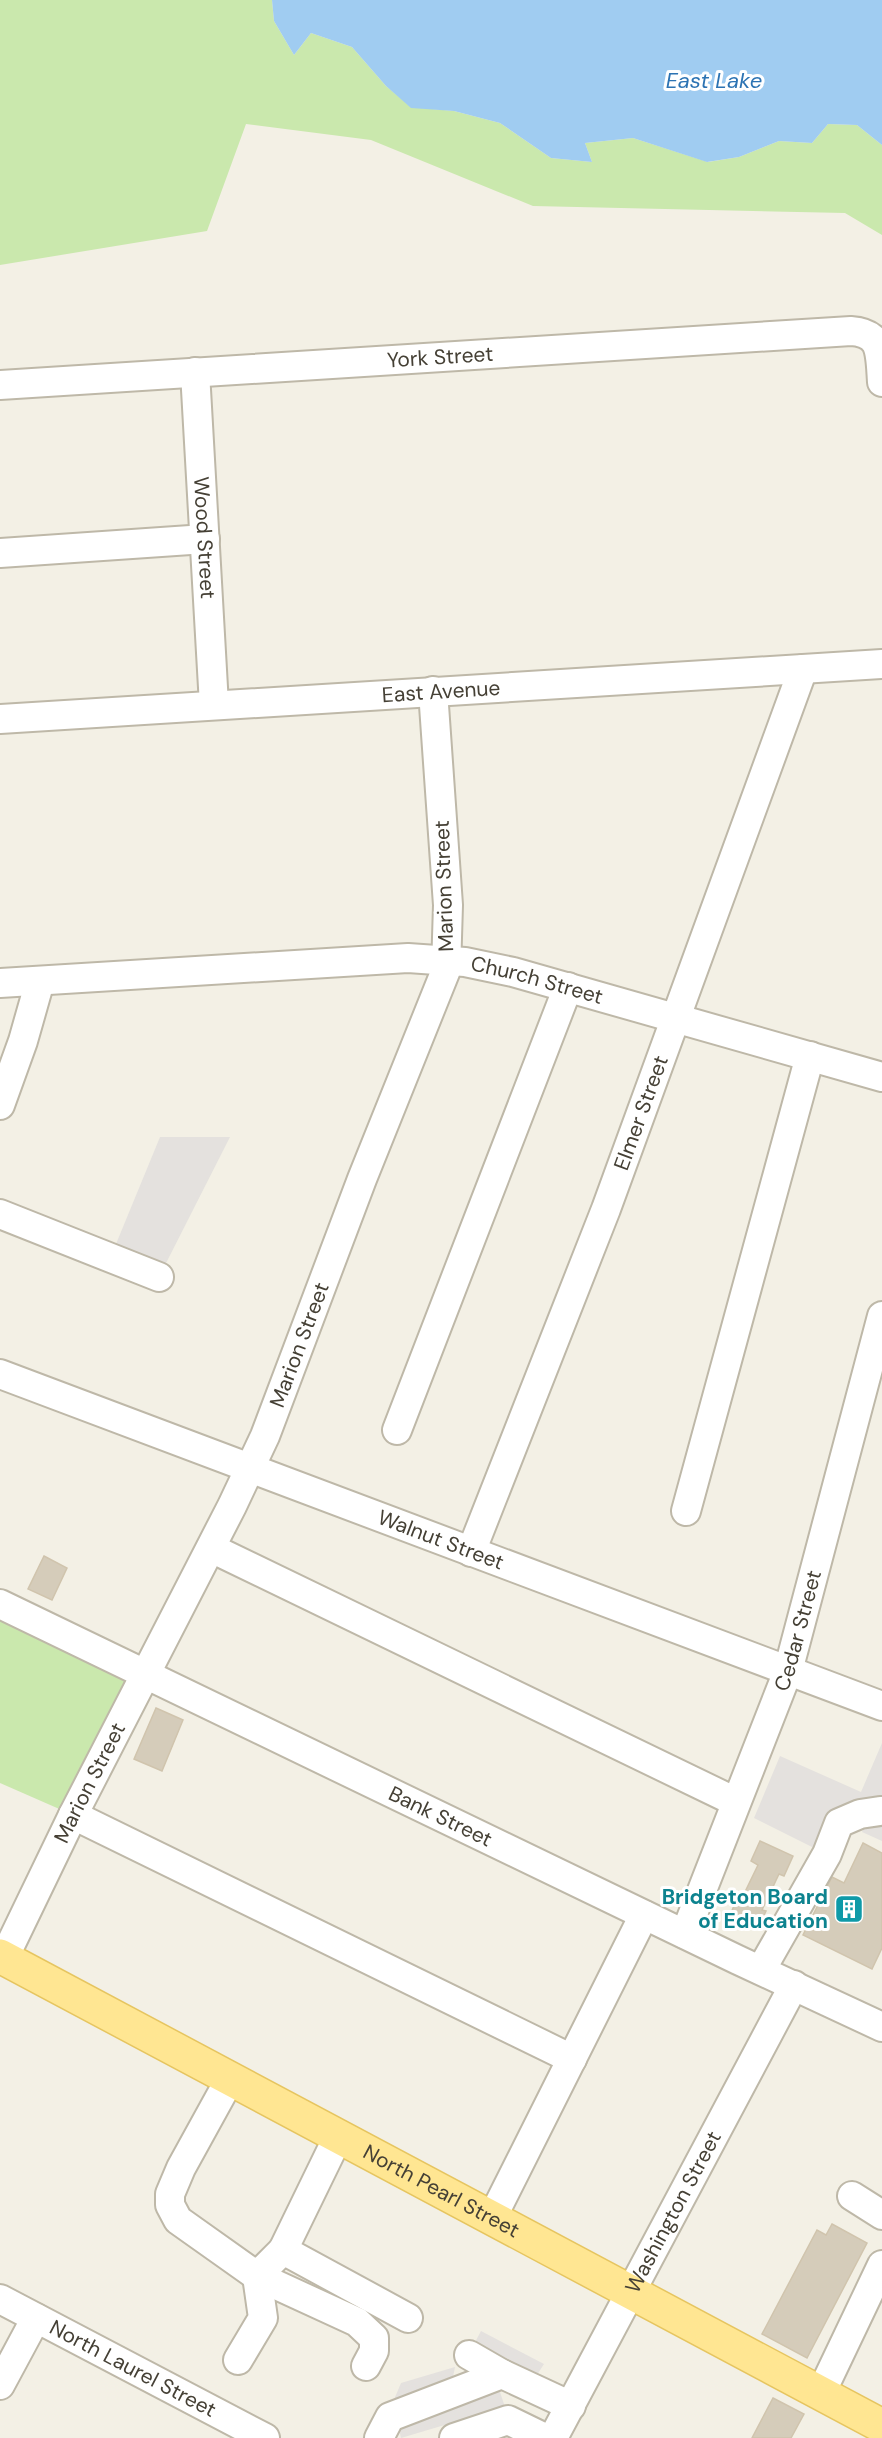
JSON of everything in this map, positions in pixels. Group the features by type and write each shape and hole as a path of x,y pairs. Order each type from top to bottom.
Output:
{"main road":[{"name":"North Pearl Street","path":"2,1957 882,2426"}],"street":[{"name":"York Street","path":"0,385 851,332 867,332 878,339 882,352 882,381"},
{"name":"Wood Street","path":"195,372 214,705"},
{"path":"0,553 204,539"},
{"name":"East Avenue","path":"0,718 882,664"},
{"name":"Elmer Street","path":"471,1552 606,1209 803,669"},
{"name":"Marion Street","path":"2,1957 265,1437 362,1179 446,970 448,905 433,691"},
{"name":"Church Street","path":"0,983 408,958 447,960 513,972 882,1077"},
{"path":"0,1105 23,1041 40,981"},
{"path":"397,1430 568,987"},
{"path":"686,1510 810,1056"},
{"path":"0,1214 159,1277"},
{"name":"Cedar Street","path":"685,1934 788,1671 882,1316"},
{"name":"Walnut Street","path":"0,1374 882,1706"},
{"path":"210,1548 736,1802"},
{"name":"Bank Street","path":"0,1604 644,1915 882,2027"},
{"path":"761,1970 827,1854 839,1823 860,1814 880,1811"},
{"path":"73,1815 572,2059"},
{"path":"492,2218 644,1915"},
{"name":"Washington Street","path":"553,2438 794,1985"},
{"path":"230,2079 181,2168 170,2194 170,2205 178,2220 257,2276 357,2322 374,2338 374,2351 366,2366"},
{"path":"257,2276 283,2250 338,2137"},
{"path":"852,2196 882,2215"},
{"path":"283,2250 408,2318"},
{"path":"821,2393 882,2265"},
{"path":"238,2360 263,2318 257,2276"},
{"name":"North Laurel Street","path":"0,2299 265,2438"},
{"path":"0,2385 36,2318"},
{"path":"469,2355 502,2374 571,2406"},
{"path":"379,2438 390,2417 502,2374"},
{"path":"454,2438 508,2420 545,2438"}],"green space":[{"path":"0,0 272,0 274,21 294,55 311,33 352,47 386,86 411,107 454,111 500,123 551,158 592,162 585,143 633,138 708,162 739,157 779,141 812,143 828,124 857,125 882,145 882,235 845,213 533,206 371,140 246,124 207,231 0,265"},
{"path":"0,1604 146,1674 73,1815 0,1783"}],"shaded area":[{"path":"160,1137 230,1137 159,1277 109,1261"},
{"path":"882,1743 882,1841 862,1832 868,1819 860,1815 836,1859 754,1818 780,1756 861,1792"},
{"path":"481,2331 544,2364 535,2378 499,2389 505,2407 401,2438 393,2402 401,2383 455,2367 453,2377 458,2381 470,2373 473,2346"}],"water":[{"name":"East Lake","path":"272,0 882,0 882,145 857,125 828,124 812,143 779,141 739,157 707,162 633,138 585,143 592,162 551,158 500,123 454,111 411,108 386,86 352,47 311,33 294,55 274,21"}],"building":[{"path":"44,1556 67,1568 52,1600 28,1589"},
{"path":"156,1708 183,1720 162,1771 134,1759"},
{"path":"760,1841 793,1856 784,1876 779,1874 762,1910 766,1911 759,1926 731,1913 737,1898 741,1900 758,1865 751,1861"},
{"name":"Bridgeton Board of Education","path":"863,1843 882,1853 882,1948 872,1969 803,1935 832,1877 844,1883"},
{"path":"832,2224 867,2243 807,2358 762,2334 817,2230 826,2235"},
{"path":"773,2398 804,2414 791,2438 752,2438"}],"place":[{"name":"Bridgeton Board of Education","path":"849,1909"}]}
